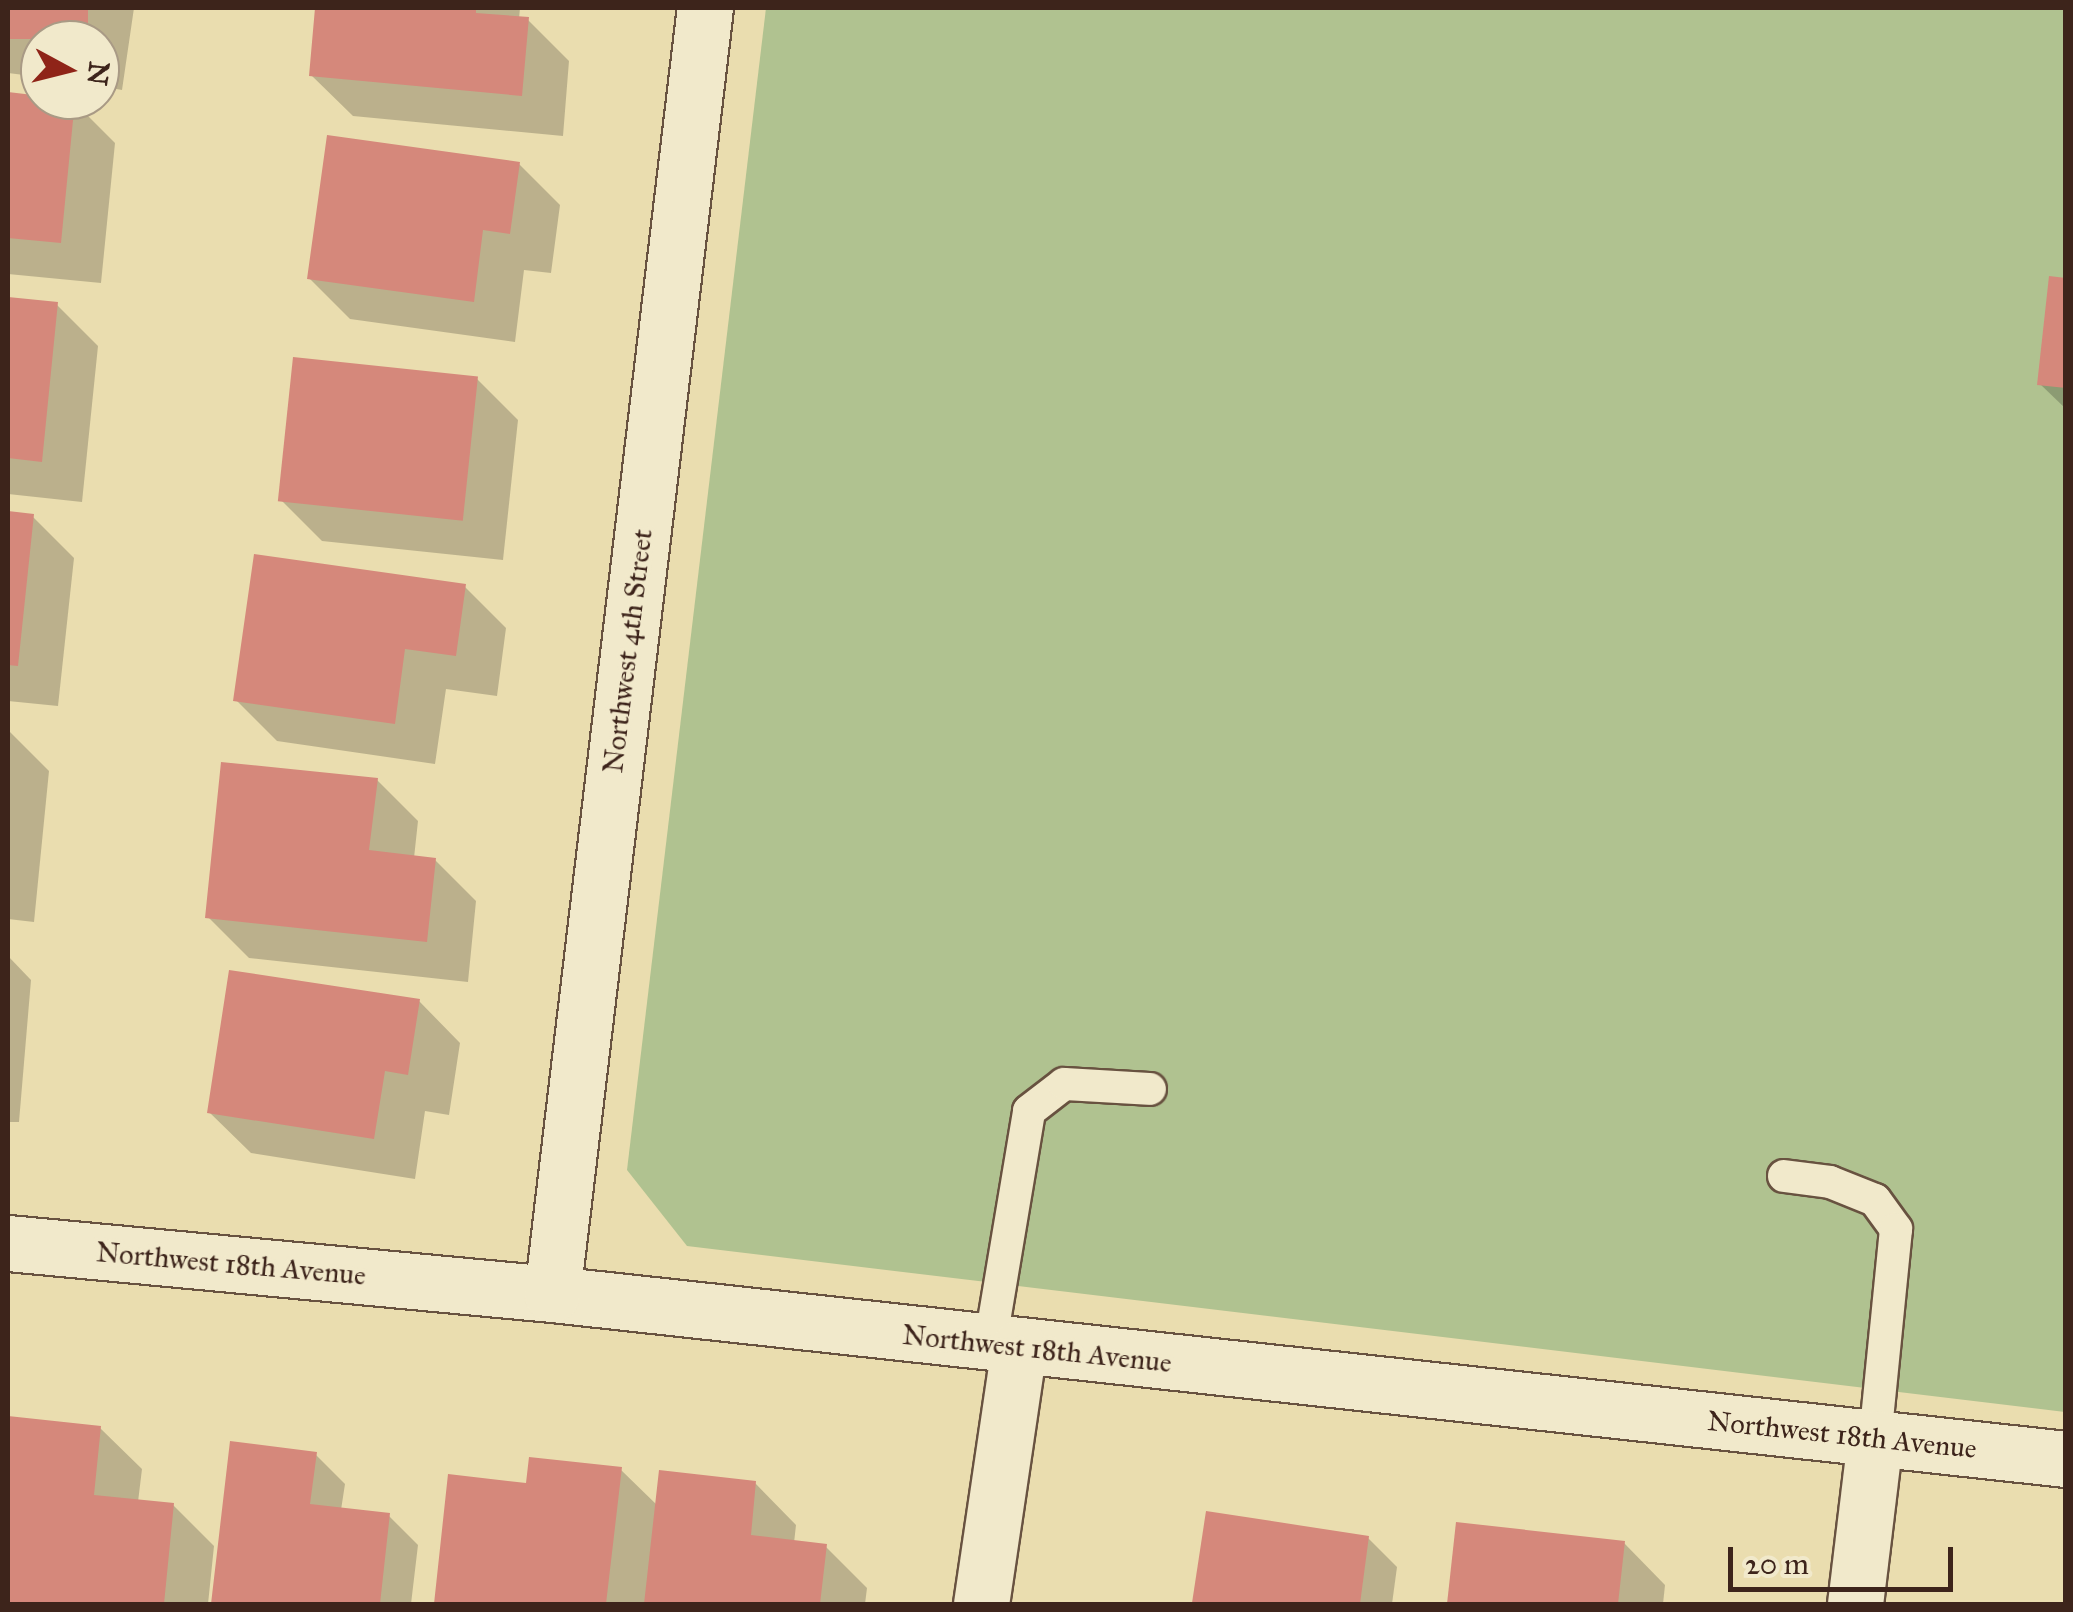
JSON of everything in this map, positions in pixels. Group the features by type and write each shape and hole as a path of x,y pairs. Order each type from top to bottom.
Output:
{"street":[{"name":"Northwest 4th Street","path":"552,1294 705,8"},
{"name":"Northwest 18th Avenue","path":"8,1243 552,1294 1004,1346 2066,1458"},
{"path":"980,1604 1004,1346"},
{"path":"1855,1604 1875,1438"}],"lane":[{"path":"1004,1346 1029,1111 1064,1084 1150,1089"},
{"path":"1784,1176 1830,1182 1875,1200 1896,1229 1875,1438"}],"green space":[{"path":"766,8 2065,8 2065,1412 687,1246 627,1170"}],"building":[{"path":"8,8 88,8 88,20 20,20 20,39 8,39"},
{"path":"315,8 476,8 476,13 529,17 522,96 309,76"},
{"path":"8,92 20,93 20,120 73,120 61,243 8,238"},
{"path":"327,135 520,162 510,234 483,230 474,302 307,279"},
{"path":"2049,276 2066,278 2066,388 2037,385"},
{"path":"8,297 58,302 42,462 8,458"},
{"path":"293,357 478,376 463,521 278,501"},
{"path":"8,511 34,514 18,666 8,665"},
{"path":"254,554 466,584 456,656 405,649 395,724 233,701"},
{"path":"221,762 378,778 369,850 436,858 427,942 205,918"},
{"path":"229,970 420,999 408,1075 385,1071 374,1139 207,1113"},
{"path":"8,1416 101,1426 94,1495 174,1503 164,1604 8,1604"},
{"path":"230,1441 317,1452 310,1504 390,1513 380,1604 211,1604"},
{"path":"529,1457 622,1467 606,1604 434,1604 448,1474 526,1483"},
{"path":"659,1470 756,1481 751,1535 827,1544 820,1604 644,1604"},
{"path":"1206,1511 1369,1536 1360,1604 1192,1603"},
{"path":"1456,1522 1625,1541 1618,1604 1447,1604"}]}
